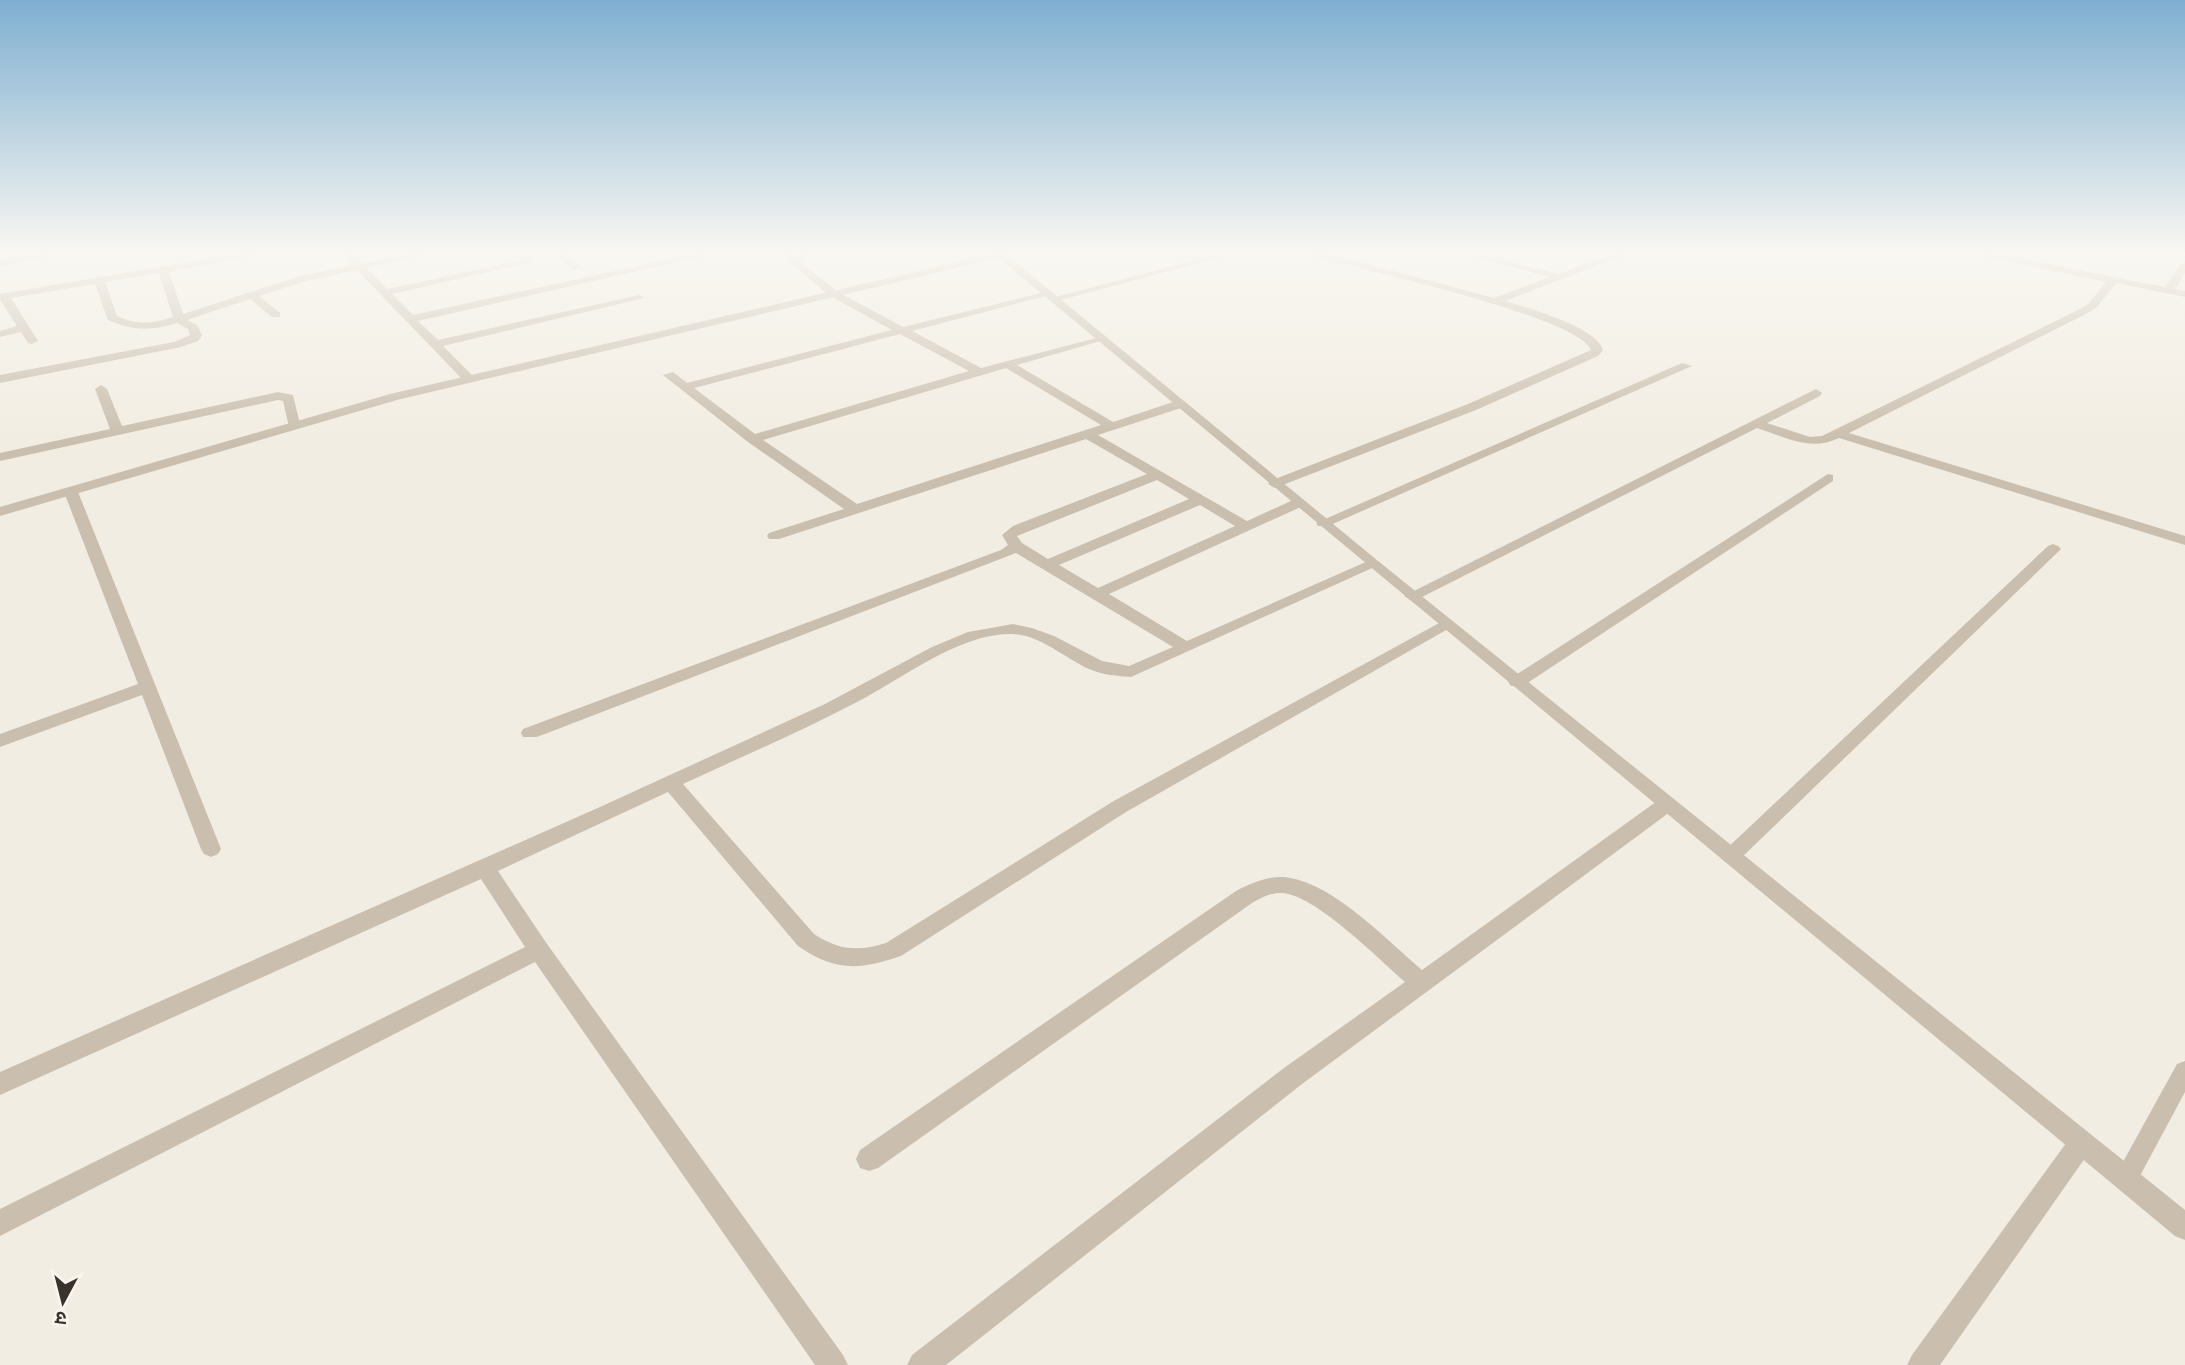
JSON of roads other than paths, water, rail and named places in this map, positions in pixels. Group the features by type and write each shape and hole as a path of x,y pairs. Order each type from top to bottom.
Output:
{"street":[{"path":"15,315 32,341"},
{"path":"111,315 117,322 147,327 194,315"},
{"path":"0,379 177,345 194,339 196,335 193,327 179,320 177,315"},
{"path":"408,315 469,379"},
{"path":"412,319 431,315"},
{"path":"436,344 565,315"},
{"path":"0,512 294,424 469,379 745,315"},
{"path":"871,315 979,372"},
{"path":"684,387 970,315"},
{"path":"1072,315 1298,503 2185,1227"},
{"path":"1275,484 1472,407 1594,354 1597,350 1596,345 1587,337 1532,315"},
{"path":"1755,424 1809,441 1825,440 2077,315"},
{"path":"0,334 24,328"},
{"path":"753,439 1100,338"},
{"path":"1007,364 1111,426"},
{"path":"1323,523 1686,366"},
{"path":"668,375 753,439 855,509"},
{"path":"101,389 117,431"},
{"path":"1412,596 1816,393"},
{"path":"0,457 278,396 289,398 294,424"},
{"path":"774,536 1180,404"},
{"path":"1087,434 1247,527"},
{"path":"1838,435 2185,541"},
{"path":"1158,475 1018,529 1009,535 1016,546 1186,647"},
{"path":"1517,682 1828,478"},
{"path":"71,492 211,849"},
{"path":"1047,565 1200,500"},
{"path":"1097,594 1298,503"},
{"path":"530,733 1006,553 1016,546"},
{"path":"1731,856 2053,549"},
{"path":"0,1084 485,869 848,699 936,654 988,632 1021,629 1034,633 1091,663 1120,673 1143,667 1373,564"},
{"path":"670,782 806,940 825,954 843,958 869,958 893,950 1119,807 1447,625"},
{"path":"0,741 147,687"},
{"path":"922,1365 1293,1076 1667,804"},
{"path":"485,869 539,950 833,1365"},
{"path":"869,1159 1244,897 1264,888 1285,885 1310,894 1423,984"},
{"path":"0,1223 539,950"},
{"path":"1922,1365 2081,1143"}],"lane":[{"path":"2126,1179 2185,1071"}]}
